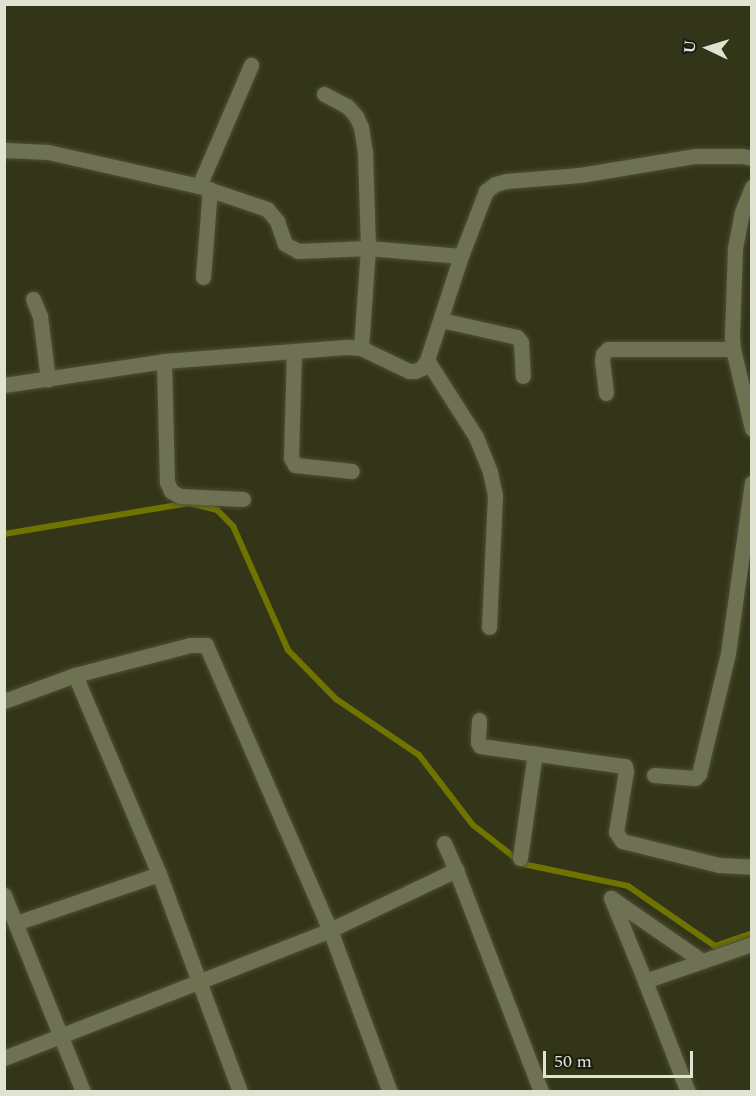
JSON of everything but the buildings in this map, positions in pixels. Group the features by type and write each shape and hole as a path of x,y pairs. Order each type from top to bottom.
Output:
{"street":[{"path":"203,277 205,188 251,65"},
{"path":"324,94 347,106 361,128 365,152 368,248 360,348"},
{"path":"4,150 48,152 205,188 267,209 277,221 285,244 298,251 368,248 461,256"},
{"path":"4,385 164,361 360,348 409,371 422,368 427,360 461,256 486,191 506,181 579,175 695,156 752,158"},
{"path":"752,187 742,212 735,249 733,349 752,429"},
{"path":"33,299 40,316 48,379"},
{"path":"441,320 517,337 521,342 523,376"},
{"path":"606,393 602,361 603,354 608,349 733,349"},
{"path":"294,351 291,459 295,465 301,467 352,471"},
{"path":"427,360 476,437 490,472 495,495 489,627"},
{"path":"164,361 167,482 171,491 180,496 243,499"},
{"path":"654,775 695,778 699,774 728,653 752,483"},
{"path":"4,701 75,675 190,645 206,645 330,930 390,1092"},
{"path":"75,675 159,874 240,1092"},
{"path":"479,720 478,742 480,746 625,766 616,832 622,841 719,865 752,867"},
{"path":"520,858 535,753"},
{"path":"444,843 541,1092"},
{"path":"4,1058 330,930 456,870"},
{"path":"16,923 159,874"},
{"path":"4,895 83,1092"},
{"path":"688,1092 611,898 702,961"},
{"path":"645,981 752,944"}],"waterway":[{"path":"4,534 189,503 217,510 233,526 288,650 336,699 419,755 473,825 523,864 628,886 715,946 752,933"}]}
